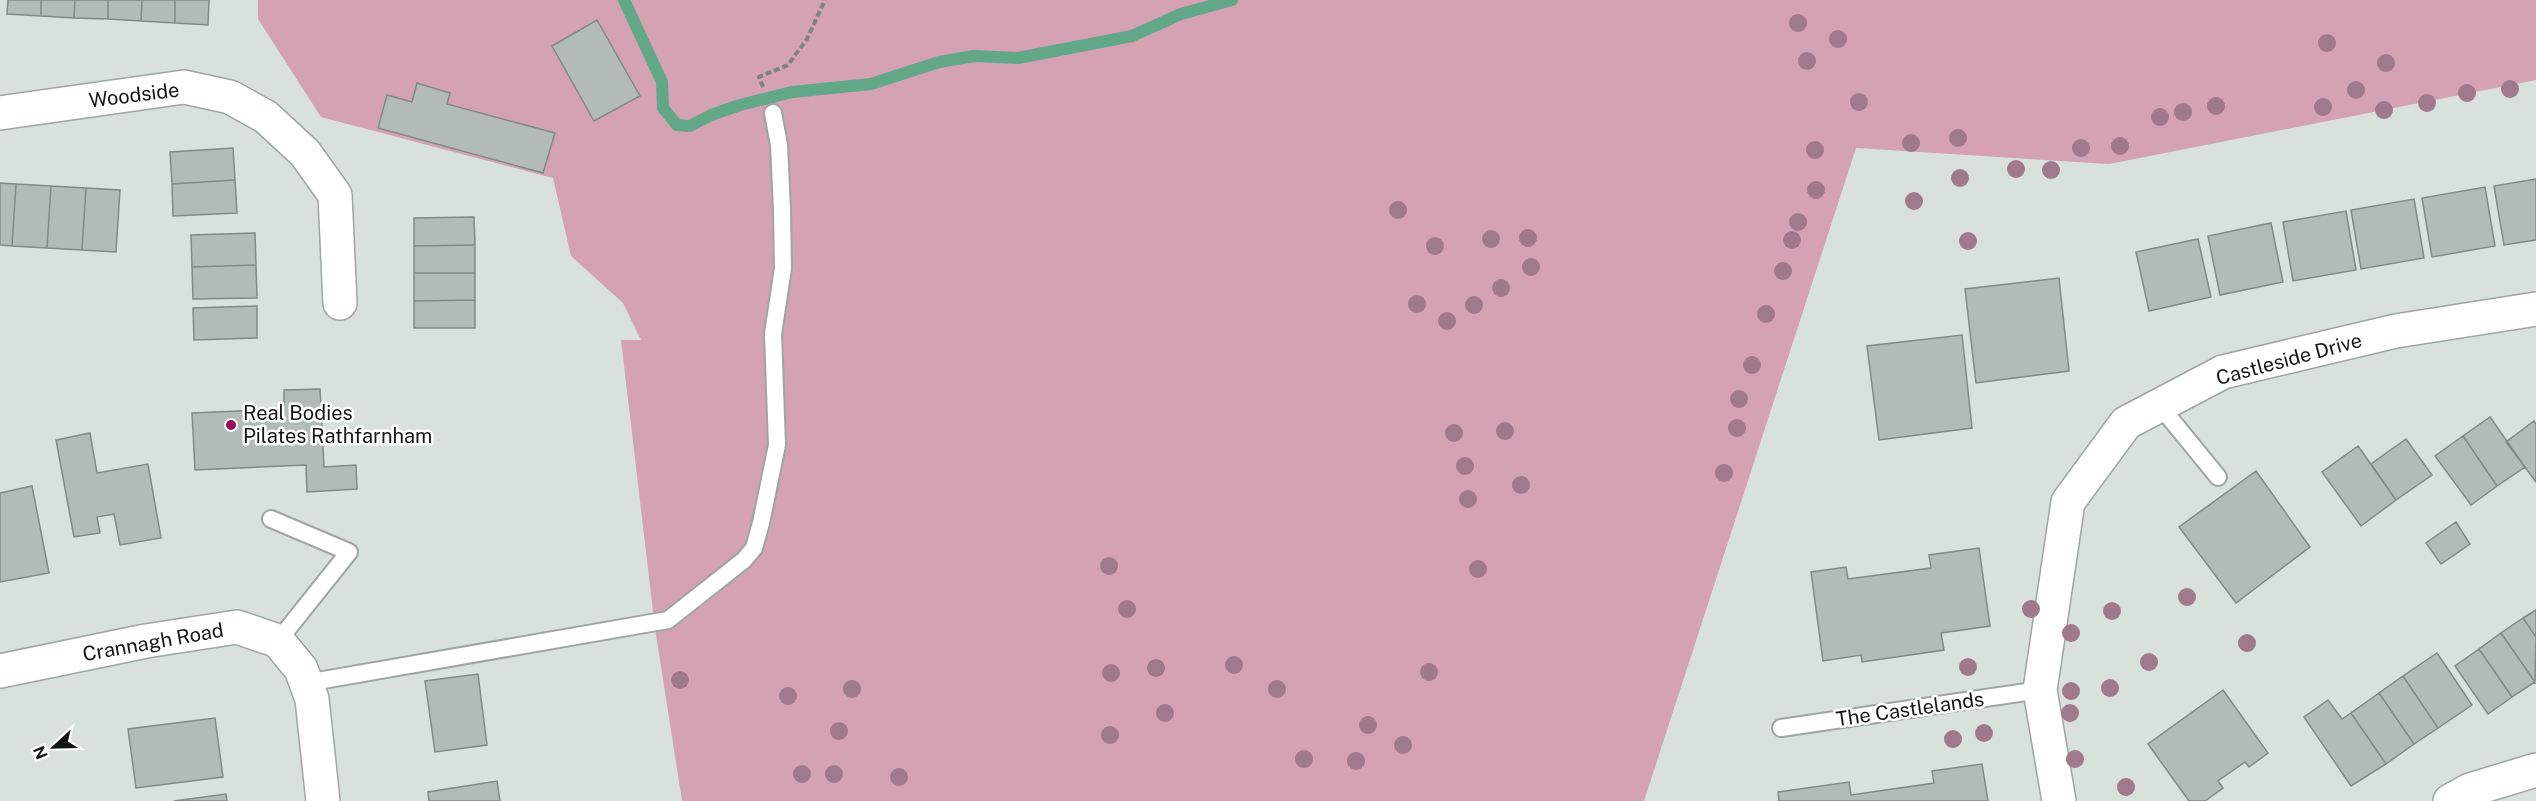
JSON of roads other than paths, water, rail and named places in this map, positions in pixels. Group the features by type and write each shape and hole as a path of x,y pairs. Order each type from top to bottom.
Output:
{"street":[{"name":"Woodside","path":"0,113 184,87 230,97 266,117 305,153 335,195 340,303"},
{"name":"Castleside Drive","path":"2059,801 2040,690 2068,502 2126,423 2223,372 2396,331 2536,309"},
{"name":"Crannagh Road","path":"0,671 146,641 237,627 278,641"},
{"path":"278,641 301,669 312,699 323,801"},
{"path":"2450,801 2470,790 2536,770"}],"lane":[{"path":"306,683 668,620 744,560 754,548 777,446 773,334 783,268 779,145 773,113"},
{"path":"2160,406 2218,477"},
{"path":"271,519 348,552 278,641"},
{"name":"The Castlelands","path":"1781,728 2040,690"}],"waterway":[{"path":"624,0 662,82 663,108 677,125 690,126 711,115 740,105 792,92 871,84 939,62 974,56 1018,58 1132,36 1181,14 1232,0"}],"place":[{"name":"Real Bodies Pilates Rathfarnham","path":"231,425"}]}
